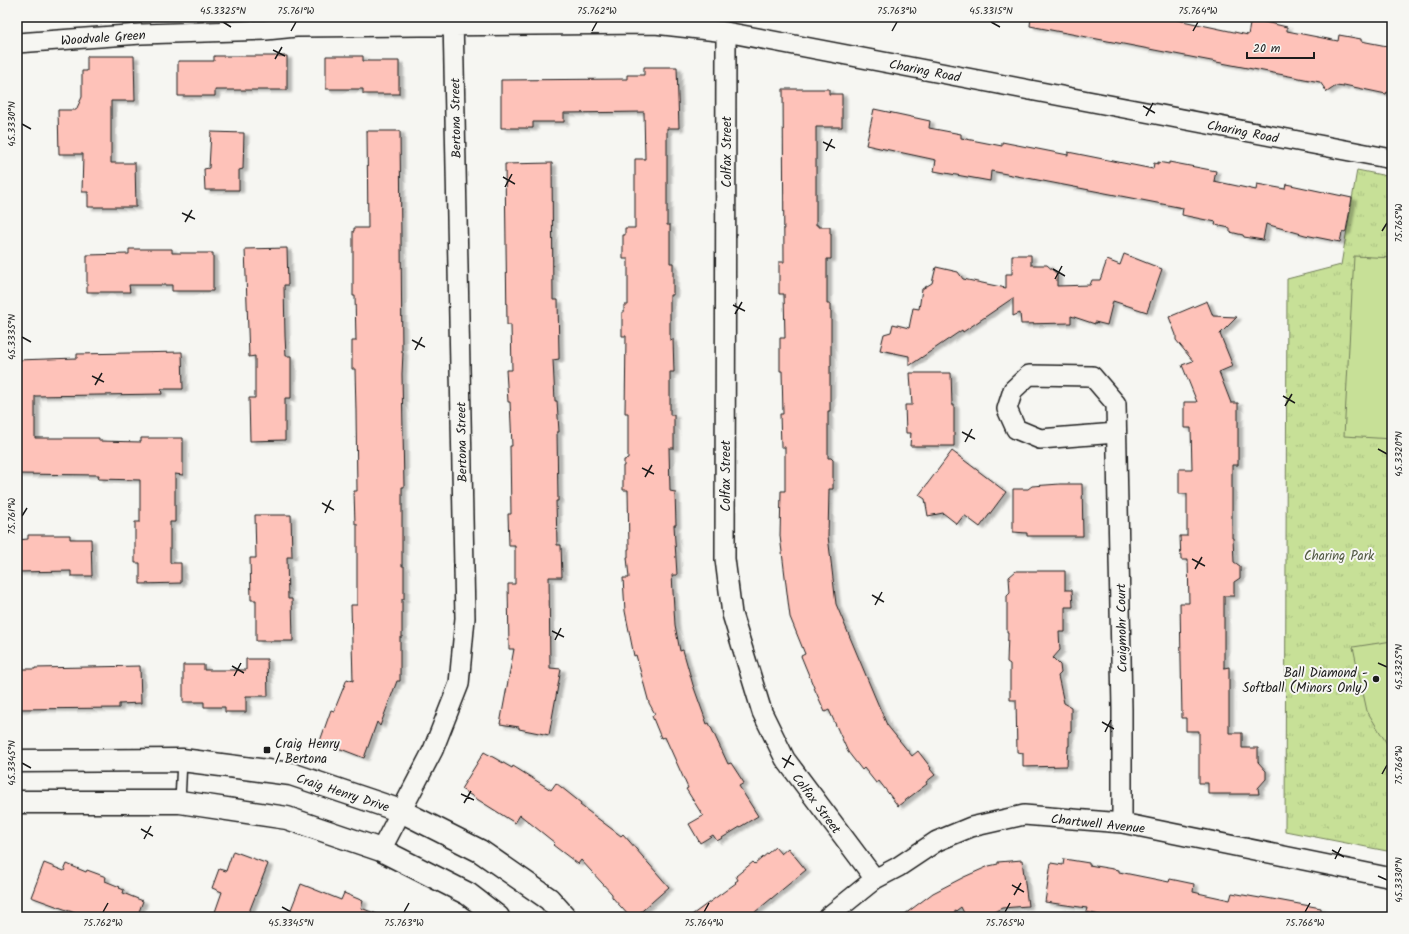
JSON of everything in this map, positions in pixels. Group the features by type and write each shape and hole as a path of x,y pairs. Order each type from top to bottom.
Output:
{"street":[{"name":"Charing Road","path":"453,21 478,26 655,24 726,32 1392,160"},
{"name":"Woodvale Green","path":"17,43 141,34 266,30 453,21"},
{"name":"Bertona Street","path":"381,850 432,750 459,684 465,618 453,21"},
{"name":"Colfax Street","path":"726,32 725,559 732,614 762,712 785,759 875,880"},
{"name":"Craigmohr Court","path":"1116,433 1040,439 1016,429 1007,409 1013,390 1029,374 1092,376 1116,404 1122,709 1122,823"},
{"name":"Craig Henry Drive","path":"17,761 182,760 291,774 401,811 480,851 549,899 565,917"},
{"path":"17,802 180,802 287,818 381,850 468,894 498,917"},
{"name":"Chartwell Avenue","path":"828,917 875,880 898,867 937,841 971,827 1024,815 1122,823 1392,878"}],"lane":[{"path":"180,802 182,760"}],"green space":[{"name":"Charing Park","path":"1357,170 1392,177 1392,852 1285,831 1287,279 1341,265"},
{"path":"1354,256 1392,258 1392,439 1344,436"},
{"name":"Ball Diamond - Softball (Minors Only)","path":"1392,641 1392,752 1367,711 1353,647"}],"building":[{"path":"1031,17 1164,17 1248,35 1251,19 1287,27 1287,31 1338,41 1339,35 1361,39 1361,41 1392,47 1392,93 1387,92 1386,94 1344,85 1344,87 1336,86 1327,92 1320,82 1030,26"},
{"path":"87,56 134,56 135,101 111,101 111,163 135,163 136,207 88,207 88,192 82,192 83,154 59,154 58,110 76,110 82,97 82,71 87,71"},
{"path":"214,56 287,56 287,90 215,90 215,96 178,96 178,61 214,61"},
{"path":"326,56 363,56 363,61 399,61 399,94 363,94 363,89 326,89"},
{"path":"644,67 677,67 679,128 667,128 667,225 670,225 670,263 673,263 673,295 670,295 670,340 673,339 674,372 670,372 670,415 674,415 674,448 669,448 670,491 675,492 676,525 674,525 677,575 672,575 675,625 680,651 683,650 693,685 707,724 709,723 728,764 731,763 744,783 739,786 758,816 717,841 713,835 700,843 689,824 703,816 686,789 688,788 665,737 661,738 652,716 655,714 649,703 636,655 634,656 625,611 623,578 629,578 627,557 629,549 628,490 623,490 623,466 624,460 628,459 628,413 625,413 626,336 622,336 622,312 624,312 624,305 628,305 628,259 623,259 623,235 625,235 625,228 635,228 635,159 645,159 644,112 564,113 564,122 533,122 533,128 501,128 501,80 627,79 627,75 644,75"},
{"path":"783,89 829,89 829,94 842,94 842,127 816,127 816,225 818,225 818,227 830,227 831,234 831,259 827,259 827,304 830,304 831,311 828,458 833,460 833,489 829,489 828,536 836,604 887,725 912,756 918,751 935,775 926,782 927,784 898,806 879,781 876,783 864,768 862,770 848,752 829,710 825,712 801,656 805,654 790,617 780,536 781,491 785,491 785,447 781,447 780,414 783,414 782,371 780,371 780,338 785,338 784,294 779,294 779,262 784,262"},
{"path":"874,109 930,121 929,128 961,134 961,138 1002,146 1002,142 1068,155 1068,152 1153,169 1154,163 1158,164 1158,162 1169,164 1169,162 1216,171 1214,181 1256,190 1257,184 1285,189 1286,184 1352,198 1346,231 1342,233 1340,242 1305,235 1266,224 1263,240 1244,237 1243,235 1230,232 1230,228 1215,225 1216,222 1182,215 1183,208 991,171 990,181 934,171 936,160 866,145"},
{"path":"367,131 400,131 404,487 402,487 402,566 404,566 404,599 402,599 402,637 400,637 400,681 397,681 380,726 377,722 364,758 320,741 331,710 334,711 347,679 353,681 351,605 357,605 357,524 355,524 354,491 357,491 355,369 352,369 352,341 356,341 355,296 353,296 353,231 354,228 368,228"},
{"path":"211,132 244,133 243,169 239,170 239,190 205,190 204,169 209,168"},
{"path":"552,163 553,300 558,300 559,355 559,359 553,360 555,401 557,401 559,432 557,432 557,545 561,545 562,577 549,577 550,668 561,669 549,735 519,729 519,727 500,724 514,649 509,649 508,584 515,584 515,546 509,546 508,514 511,514 510,446 512,446 510,402 508,402 506,370 512,370 511,325 507,325 505,164"},
{"path":"287,248 288,285 284,285 285,336 286,356 291,356 291,398 285,398 285,440 250,441 249,398 255,398 255,356 249,357 245,249"},
{"path":"129,249 172,249 172,253 213,253 213,291 172,291 172,285 129,285 130,292 87,292 87,255 129,254"},
{"path":"1124,254 1162,269 1147,312 1113,301 1107,325 1095,322 1095,324 1071,316 1071,323 1021,324 1020,313 1013,316 1013,298 909,366 909,356 880,350 884,334 891,332 893,324 909,328 913,308 919,309 922,289 932,283 936,267 958,272 963,279 1006,288 1006,274 1012,274 1012,255 1031,255 1031,265 1047,265 1057,274 1057,286 1090,285 1092,280 1100,280 1107,260 1120,265"},
{"path":"1207,301 1213,316 1237,317 1220,334 1233,366 1219,372 1231,403 1238,403 1238,465 1232,465 1232,538 1234,562 1240,566 1240,578 1234,582 1234,596 1224,596 1224,668 1229,667 1229,733 1242,733 1242,748 1258,748 1258,762 1266,771 1266,779 1258,788 1259,794 1208,794 1208,783 1199,783 1199,731 1186,731 1186,718 1182,718 1180,603 1189,603 1188,560 1181,560 1180,536 1187,536 1187,494 1179,494 1179,469 1192,469 1191,428 1184,428 1184,402 1197,402 1182,365 1193,361 1176,340 1176,335 1169,317"},
{"path":"182,352 183,389 161,389 162,394 35,396 35,438 99,438 99,441 141,442 141,438 183,438 183,475 175,474 175,522 170,522 170,563 181,563 181,583 140,584 140,563 135,563 135,522 140,522 140,480 98,479 99,475 17,474 17,360 77,358 77,354"},
{"path":"910,373 951,373 952,405 954,405 954,446 910,446 911,433 906,433 905,405 912,405"},
{"path":"952,451 1006,492 980,527 964,515 957,524 943,513 928,516 925,499 919,495"},
{"path":"1082,484 1083,536 1027,536 1027,533 1013,532 1013,489 1028,489 1032,486"},
{"path":"255,515 291,515 292,557 287,557 288,599 292,599 293,641 256,641 256,600 251,600 250,558 256,558"},
{"path":"28,535 70,535 70,539 91,539 92,576 71,576 71,571 17,572 17,540 28,539"},
{"path":"1016,571 1065,571 1065,590 1072,590 1073,607 1065,607 1065,632 1059,632 1060,650 1053,658 1060,665 1061,673 1058,676 1064,703 1071,707 1071,732 1069,731 1067,766 1023,767 1023,753 1017,752 1016,700 1010,700 1010,664 1007,662 1007,596 1010,593 1009,577"},
{"path":"246,659 267,659 268,696 246,696 246,712 225,712 225,707 204,707 204,702 183,702 183,665 204,665 204,670 246,670"},
{"path":"140,666 141,703 119,704 119,708 17,709 17,669"},
{"path":"484,752 512,768 513,766 551,790 556,783 581,803 580,805 621,836 623,834 669,887 635,917 630,917 612,897 612,894 581,860 578,864 553,845 555,843 520,815 515,823 461,789"},
{"path":"775,847 781,854 788,848 806,870 749,917 689,917 736,883 735,882 738,880 736,876 753,862 755,864"},
{"path":"233,851 268,864 247,917 227,917 215,912 222,892 212,888 219,869 226,871"},
{"path":"1064,859 1089,863 1089,865 1119,870 1119,872 1169,882 1170,879 1194,884 1193,892 1230,900 1232,893 1321,908 1321,917 1109,917 1086,912 1087,908 1045,902 1051,863 1063,865"},
{"path":"1022,860 1028,906 1002,908 984,917 966,917 961,907 948,917 901,917 933,893 964,877 989,866 998,864 998,862"},
{"path":"44,863 64,871 67,864 86,872 87,870 106,877 105,881 120,887 119,888 124,890 123,893 143,901 137,917 86,917 31,897"},
{"path":"301,884 341,900 344,893 363,901 361,908 382,916 288,917"}],"place":[{"name":"Ball Diamond - Softball (Minors Only)","path":"1376,679"},
{"name":"Craig Henry / Bertona","path":"267,750"}]}
